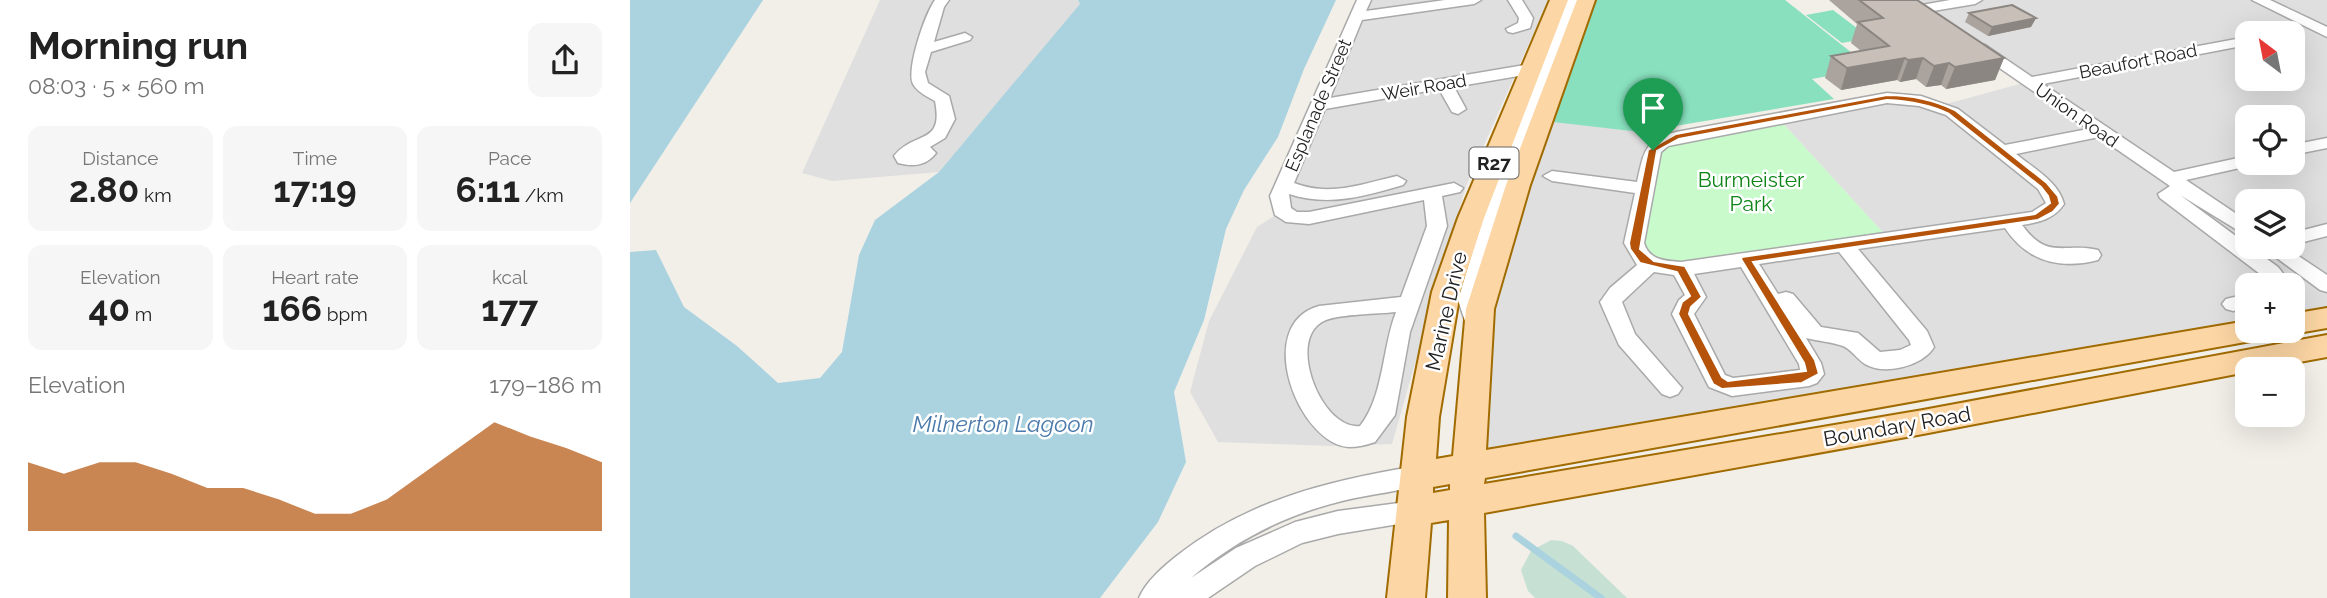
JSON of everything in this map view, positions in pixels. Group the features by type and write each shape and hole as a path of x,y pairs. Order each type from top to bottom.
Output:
{"main road":[{"name":"Marine Drive","path":"1406,598 1423,417 1446,292 1471,218 1559,0"},
{"name":"Marine Drive","path":"1468,598 1466,503 1477,326 1518,185 1586,0"},
{"name":"Boundary Road","path":"1415,494 1468,468 2235,314"},
{"path":"2305,322 2327,318"},
{"name":"Boundary Road","path":"1415,494 1466,503 1555,484 1923,422 2327,346"}],"street":[{"path":"921,148 946,124 947,113 943,99 921,85 917,72 922,50 942,0"},
{"name":"Esplanade Street","path":"1364,0 1279,196 1282,211 1293,218 1309,218 1432,192"},
{"path":"1356,17 1474,0"},
{"path":"1513,29 1525,25 1526,18 1515,0"},
{"path":"1477,326 1469,300 1480,253 1500,187 1574,0"},
{"path":"1914,4 1975,0"},
{"path":"2259,0 2324,29"},
{"path":"1914,4 1942,23"},
{"path":"2305,31 2324,29"},
{"path":"922,50 965,37"},
{"name":"Union Road","path":"1964,38 2235,222"},
{"name":"Beaufort Road","path":"2029,82 2235,43"},
{"name":"Weir Road","path":"1317,105 1531,69"},
{"path":"1444,83 1458,109"},
{"path":"1887,98 1905,98 1952,112 2003,151 2044,185 2053,196 2055,204 2050,210 2038,217 1681,269 1651,264 1638,255 1634,243 1653,150 1669,140 1887,98"},
{"path":"2003,151 2100,132"},
{"path":"2305,147 2327,143"},
{"path":"2235,165 2177,183 2167,194 2272,273"},
{"path":"1552,176 1646,189"},
{"path":"1284,185 1303,194 1328,197 1397,181"},
{"path":"1410,303 1319,313 1308,317 1301,326 1294,352 1303,387 1322,419 1344,438 1357,439 1370,435 1378,427 1383,415 1399,332 1410,303 1437,226 1432,192 1454,188"},
{"path":"2010,221 2027,245 2044,255 2091,255"},
{"path":"2305,236 2327,230"},
{"path":"1753,258 1813,332 1850,339 1869,356 1881,360 1910,356 1921,351 1923,347 1919,337 1844,245"},
{"path":"1681,269 1696,297 1686,305 1683,314 1717,381 1732,387 1808,377 1813,374 1810,363 1753,258"},
{"path":"2289,259 2327,285"},
{"path":"1651,264 1617,293 1612,302 1617,322 1630,346 1670,388"},
{"path":"1153,598 1196,555 1232,530 1310,497 1363,484 1415,494"},
{"path":"1186,598 1245,557 1284,538 1415,494"}],"shaded area":[{"path":"880,0 1078,0 1081,4 939,172 832,181 802,173"},
{"path":"1364,0 1548,0 1466,186 1392,444 1332,446 1218,442 1190,392 1209,321 1257,227 1282,211"},
{"path":"1908,0 2327,0 2327,318 2305,322 2305,273 2235,273 2235,334 1468,468 1477,326 1542,120 1640,132 1888,238 1778,118 1887,98 1939,106 2027,82"}],"green space":[{"path":"1596,0 1785,0 1871,68 1812,79 1834,99 1640,132 1553,122"},
{"path":"1833,10 1870,38 1842,43 1806,15"},
{"name":"Burmeister Park","path":"1778,118 1889,239 1681,269 1638,255 1662,142"},
{"path":"1551,540 1573,546 1627,598 1535,598 1528,591 1521,570 1531,551"}],"water":[{"path":"630,0 763,0 630,203"},
{"name":"Milnerton Lagoon","path":"1078,0 1336,0 1304,69 1278,137 1244,190 1226,229 1204,320 1174,392 1186,462 1158,522 1100,598 630,598 630,252 656,250 684,307 737,346 778,383 820,378 842,352 859,255 875,220 939,172 1080,4"}],"building":[{"path":"1859,0 1917,0 2004,58 1955,67 1949,63 1934,66 1923,58 1905,58 1847,68 1831,56 1889,46 1858,22 1883,18"},
{"path":"2012,5 2036,18 1992,27 1969,13"}],"waterway":[{"path":"1516,536 1601,598"}],"route":[{"path":"1887,98 1905,98 1952,112 2044,185 2053,196 2055,204 2038,217 1746,259 1810,363 1813,374 1802,378 1732,387 1717,381 1683,314 1686,305 1696,297 1681,269 1644,261 1635,249 1653,150 1662,142 1676,137 1887,98"}]}
